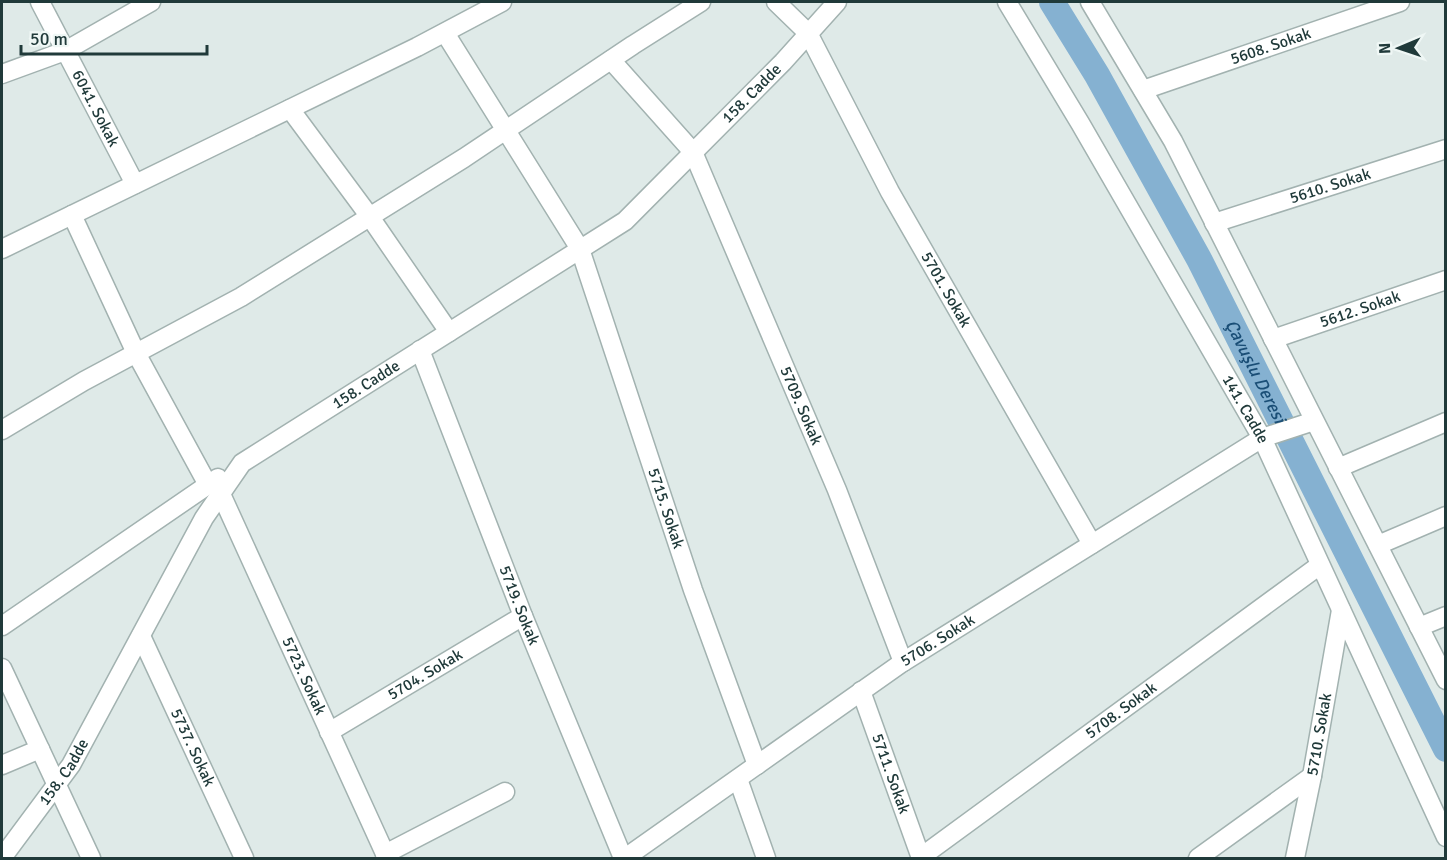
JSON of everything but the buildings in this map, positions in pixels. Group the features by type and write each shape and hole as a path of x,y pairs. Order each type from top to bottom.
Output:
{"street":[{"name":"6041. Sokak","path":"40,2 135,184"},
{"path":"2,74 66,51 152,2"},
{"path":"2,249 417,48 502,2"},
{"path":"2,430 84,381 241,297 464,158 701,2"},
{"name":"5701. Sokak","path":"776,2 808,33 890,192 1092,544"},
{"name":"158. Cadde","path":"2,858 71,765 204,518 215,490 242,463 625,221 783,62 837,2"},
{"name":"141. Cadde","path":"1007,2 1263,437 1446,837"},
{"path":"1090,2 1173,141 1446,680"},
{"name":"5608. Sokak","path":"1143,90 1400,2"},
{"name":"5715. Sokak","path":"445,33 580,249 693,590 758,765"},
{"name":"5709. Sokak","path":"611,60 693,152 837,490 903,662"},
{"path":"290,109 370,217 449,332"},
{"name":"5610. Sokak","path":"1214,223 1446,149"},
{"name":"5723. Sokak","path":"72,215 136,353 215,490 386,856"},
{"name":"5612. Sokak","path":"1273,339 1446,280"},
{"name":"5719. Sokak","path":"420,350 523,616 624,858"},
{"name":"5706. Sokak","path":"624,858 903,662 1263,437 1314,421"},
{"path":"1338,468 1446,422"},
{"path":"2,626 215,490"},
{"path":"1377,545 1446,516"},
{"name":"5708. Sokak","path":"921,858 1320,565"},
{"name":"5710. Sokak","path":"1295,858 1341,610"},
{"name":"5704. Sokak","path":"329,732 523,616"},
{"path":"1419,627 1446,616"},
{"name":"5737. Sokak","path":"141,636 244,858"},
{"path":"2,668 90,858"},
{"name":"5711. Sokak","path":"861,691 921,858"},
{"path":"2,765 40,749"},
{"path":"1198,858 1312,776"},
{"path":"738,779 766,858"},
{"path":"386,856 505,792"}],"waterway":[{"name":"Çavuşlu Deresi","path":"1052,2 1097,75 1199,259 1446,749"}]}
